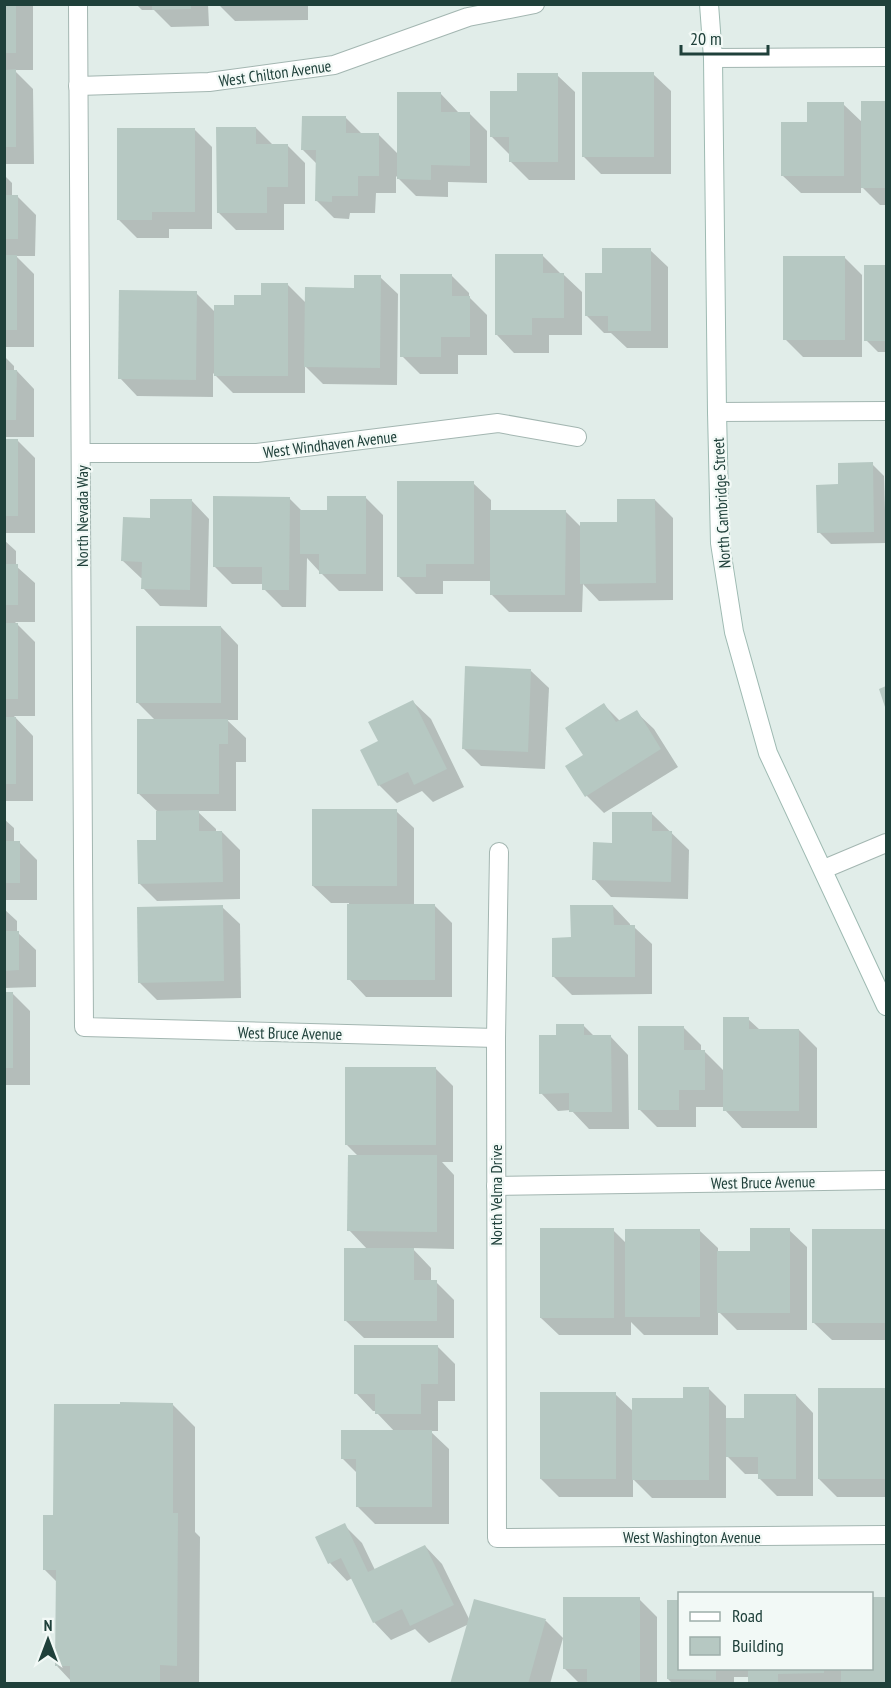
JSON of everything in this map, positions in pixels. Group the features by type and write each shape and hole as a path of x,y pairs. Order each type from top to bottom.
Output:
{"street":[{"name":"North Nevada Way","path":"78,4 84,1027"},
{"name":"West Chilton Avenue","path":"78,86 209,82 333,65 468,17 535,4"},
{"name":"North Cambridge Street","path":"709,4 713,58 720,543 734,632 768,753 886,1006"},
{"path":"713,58 886,57"},
{"path":"717,412 886,411"},
{"name":"West Windhaven Avenue","path":"81,453 257,453 498,423 577,437"},
{"path":"824,869 886,843"},
{"name":"North Velma Drive","path":"497,1538 496,1038 499,852"},
{"name":"West Bruce Avenue","path":"84,1027 496,1038"},
{"name":"West Bruce Avenue","path":"496,1186 886,1180"},
{"name":"West Washington Avenue","path":"497,1538 886,1535"}],"building":[{"path":"4,4 16,4 16,53 4,53"},
{"path":"152,4 191,4 191,9 152,10"},
{"path":"16,69 16,147 5,147 5,70"},
{"path":"582,72 654,72 654,157 582,157"},
{"path":"517,73 558,73 558,162 509,162 509,137 490,137 490,91 517,91"},
{"path":"397,92 441,92 441,112 470,112 470,166 431,165 431,180 397,179"},
{"path":"861,101 886,101 886,188 861,188"},
{"path":"807,102 844,102 844,176 781,176 781,122 807,122"},
{"path":"302,116 346,116 346,133 379,133 379,176 358,176 358,196 332,196 332,202 315,201 316,150 301,150"},
{"path":"216,127 256,127 256,144 288,144 288,187 267,187 267,213 217,213"},
{"path":"117,128 195,128 195,212 152,212 152,220 117,220"},
{"path":"4,195 18,195 18,239 4,239"},
{"path":"602,248 651,248 651,331 608,331 608,316 585,316 585,273 602,273"},
{"path":"495,254 543,254 543,273 564,273 564,318 532,318 532,335 495,335"},
{"path":"4,255 17,255 17,330 4,330"},
{"path":"783,256 845,256 845,340 783,340"},
{"path":"864,265 886,265 886,341 864,341"},
{"path":"400,274 452,274 452,296 470,296 470,337 441,337 441,357 400,357"},
{"path":"354,275 381,275 380,368 304,367 305,287 354,288"},
{"path":"261,283 288,283 288,376 214,376 214,305 234,305 234,295 261,295"},
{"path":"119,290 197,291 196,380 118,379"},
{"path":"4,370 17,370 16,420 4,420"},
{"path":"4,439 18,439 18,516 4,516"},
{"path":"873,462 874,532 817,533 816,485 838,484 838,463"},
{"path":"397,481 474,481 474,564 426,564 426,577 397,577"},
{"path":"213,496 290,497 289,590 262,590 262,567 213,567"},
{"path":"327,496 366,496 366,574 319,574 319,554 300,554 300,510 327,510"},
{"path":"150,499 192,499 190,590 141,589 142,562 121,561 123,517 150,518"},
{"path":"617,499 655,499 656,583 580,584 580,522 617,522"},
{"path":"490,510 566,510 565,595 490,595"},
{"path":"4,564 18,564 18,605 4,605"},
{"path":"4,623 18,623 18,699 4,699"},
{"path":"136,626 221,626 221,703 136,703"},
{"path":"465,666 531,669 528,752 462,749"},
{"path":"886,686 886,710 879,689"},
{"path":"413,700 447,769 414,785 408,772 378,786 360,750 378,741 368,722"},
{"path":"604,703 616,722 637,710 661,749 585,797 565,766 583,755 565,728"},
{"path":"4,717 16,717 16,784 4,784"},
{"path":"137,719 228,719 228,744 219,744 219,794 137,794"},
{"path":"312,809 397,809 397,886 312,886"},
{"path":"199,810 199,831 222,831 223,882 138,884 137,840 156,840 156,811"},
{"path":"612,812 652,812 652,831 672,831 671,882 592,880 593,842 612,843"},
{"path":"5,841 20,841 20,883 5,883"},
{"path":"347,904 435,904 435,980 347,980"},
{"path":"223,905 224,981 138,983 137,907"},
{"path":"570,905 613,905 614,925 635,925 635,977 552,977 552,938 571,937"},
{"path":"4,931 19,931 19,970 4,971"},
{"path":"4,992 13,992 13,1068 4,1068"},
{"path":"723,1017 749,1017 749,1029 799,1029 799,1111 723,1111"},
{"path":"556,1024 584,1024 584,1035 611,1035 612,1112 569,1112 569,1093 539,1094 539,1035 556,1035"},
{"path":"638,1026 684,1026 684,1050 705,1050 705,1090 679,1090 679,1110 638,1110"},
{"path":"345,1067 436,1067 436,1145 345,1145"},
{"path":"348,1155 437,1155 437,1232 347,1231"},
{"path":"540,1228 614,1228 614,1318 540,1318"},
{"path":"750,1228 790,1228 790,1313 717,1313 717,1251 750,1251"},
{"path":"625,1229 700,1229 700,1317 625,1317"},
{"path":"812,1229 886,1229 886,1323 812,1323"},
{"path":"344,1248 414,1248 414,1280 437,1280 437,1321 344,1321"},
{"path":"354,1345 438,1345 438,1384 421,1384 421,1414 375,1414 375,1394 354,1394"},
{"path":"683,1387 709,1387 709,1480 632,1480 632,1398 683,1398"},
{"path":"818,1388 886,1388 886,1479 818,1479"},
{"path":"540,1392 616,1392 616,1479 540,1479"},
{"path":"744,1394 796,1394 796,1479 758,1479 758,1457 726,1457 726,1418 744,1418"},
{"path":"120,1402 173,1403 173,1513 178,1513 177,1666 160,1665 160,1684 70,1684 70,1666 55,1666 56,1570 43,1570 43,1515 53,1515 54,1404 120,1404"},
{"path":"341,1430 432,1430 432,1507 356,1507 356,1459 341,1459"},
{"path":"345,1523 368,1572 425,1545 454,1605 410,1626 402,1609 373,1623 341,1558 328,1564 315,1537"},
{"path":"563,1597 640,1597 640,1684 587,1684 587,1669 563,1669"},
{"path":"873,1597 886,1597 886,1684 841,1684 841,1670 873,1670"},
{"path":"474,1599 546,1619 528,1684 450,1684"},
{"path":"667,1600 678,1600 678,1670 716,1670 716,1680 667,1679"},
{"path":"748,1670 824,1670 824,1673 778,1674 778,1684 748,1684"}]}
